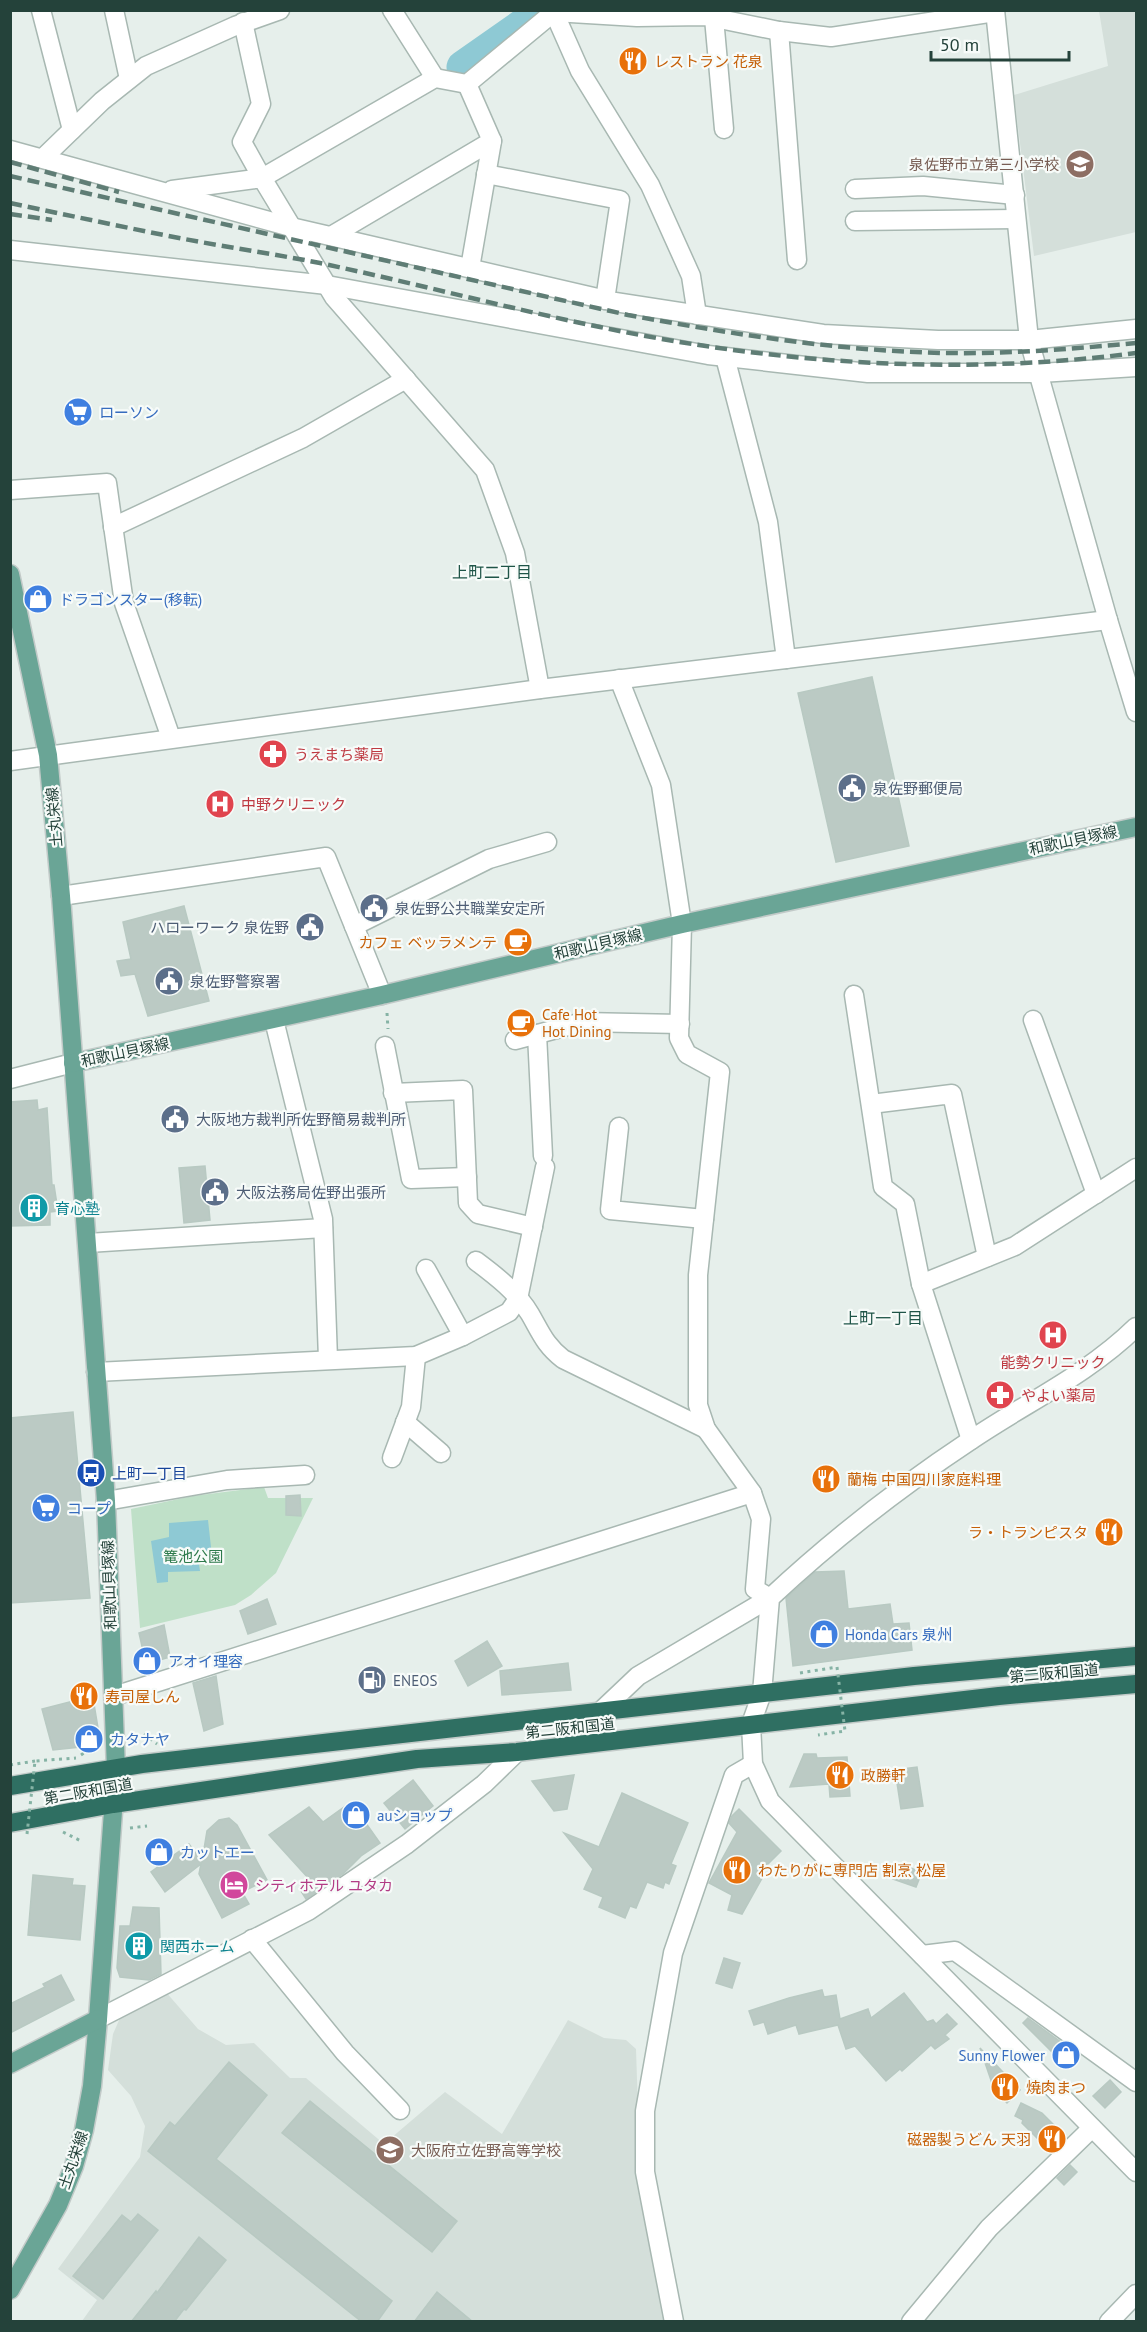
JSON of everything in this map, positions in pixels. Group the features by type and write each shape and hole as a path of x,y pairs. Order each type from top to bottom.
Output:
{"highway":[{"name":"第二阪和国道","path":"10,1786 150,1763 914,1676 1137,1656"},
{"name":"第二阪和国道","path":"10,1823 113,1804 417,1759 517,1752 987,1698 1137,1684"}],"main road":[{"name":"土丸栄線","path":"10,574 48,755 73,1063"},
{"name":"和歌山貝塚線","path":"98,2019 116,1770 106,1501 73,1063 274,1020 682,924 1137,827"},
{"name":"土丸栄線","path":"10,2290 58,2205 74,2166 90,2097 98,2019"},
{"path":"10,2064 98,2019"}],"street":[{"path":"41,10 72,130"},
{"path":"114,10 129,79"},
{"path":"392,10 435,78"},
{"path":"43,158 102,101 146,66 243,22 277,11"},
{"path":"467,84 553,11 637,17 708,15 779,31 831,37 995,11 1029,340 1107,620 1137,712"},
{"path":"553,11 580,71 650,185 691,276 697,315"},
{"path":"708,15 714,105 724,129"},
{"path":"243,22 261,104 242,142 334,297 485,470 515,553 540,689"},
{"path":"779,31 797,260"},
{"path":"163,191 262,178 435,78 467,84"},
{"path":"467,84 492,141 470,268"},
{"path":"331,236 492,141"},
{"path":"10,150 331,236 605,300 697,315 823,334 939,340 1029,340 1137,329"},
{"path":"486,174 620,200 650,185"},
{"path":"863,184 922,179 1015,195"},
{"path":"605,300 620,200"},
{"path":"855,221 1016,219"},
{"path":"10,250 327,285 725,357 868,373 1040,373 1137,367"},
{"path":"725,357 768,522 786,659"},
{"path":"113,527 303,438 406,379"},
{"path":"10,490 107,483 124,603 171,738"},
{"path":"10,761 540,689 1107,620"},
{"path":"619,679 661,785 682,924 679,1038 687,1054 720,1072 698,1275 698,1405 706,1429 752,1493 761,1519 755,1589 770,1598"},
{"path":"354,926 489,859 547,842"},
{"path":"61,896 326,857 382,995"},
{"path":"854,995 883,1187 905,1204 921,1284 971,1440"},
{"path":"274,1020 323,1219 328,1359"},
{"path":"1033,1020 1096,1194"},
{"path":"515,1040 583,1022 680,1024"},
{"path":"96,1372 416,1356 463,1336 509,1312 519,1299 544,1162 537,1034"},
{"path":"385,1046 411,1179 467,1177"},
{"path":"10,1079 73,1063"},
{"path":"393,1093 463,1090 468,1203 478,1214 533,1227"},
{"path":"871,1104 952,1094 987,1257"},
{"path":"619,1127 610,1210 704,1219"},
{"path":"921,1284 1016,1246 1137,1168"},
{"path":"88,1243 323,1228"},
{"path":"476,1261 497,1277 519,1299 530,1313 549,1348 563,1359 706,1429"},
{"path":"426,1269 463,1336"},
{"path":"602,1711 638,1676 770,1598 849,1528 971,1440 1064,1384 1137,1327"},
{"path":"392,1458 411,1407 416,1356"},
{"path":"405,1422 441,1453"},
{"path":"106,1501 227,1480 305,1475"},
{"path":"114,1696 752,1493"},
{"path":"770,1598 762,1693 751,1724 753,1764 770,1801 1137,2172"},
{"path":"98,2019 308,1911 407,1844 484,1784 517,1752"},
{"path":"674,2322 645,2172 645,2111 674,1953 734,1775 753,1764"},
{"path":"252,1939 345,2053 400,2110"},
{"path":"922,1955 955,1951 1137,2082"},
{"path":"911,2322 989,2228 1092,2128"},
{"path":"1109,2322 1137,2294"}],"path":[{"path":"800,1673 837,1667 845,1731 818,1735"},
{"path":"144,1734 158,1745"},
{"path":"10,1765 76,1758 90,1749 97,1740"},
{"path":"27,1834 35,1761"},
{"path":"128,1829 135,1826 147,1826"},
{"path":"64,1832 81,1841"}],"shaded area":[{"name":"泉佐野市立第三小学校","path":"1099,11 1136,11 1136,232 1034,256 1014,95 1108,66"},
{"name":"大阪府立佐野高等学校","path":"165,1991 198,2029 226,2045 254,2043 290,2078 306,2078 384,2144 445,2092 502,2134 568,2020 604,2038 626,2040 636,2049 640,2171 670,2321 82,2321 97,2300 58,2269 140,2157 145,2126 131,2096 108,2070 113,2034 120,2018"}],"green space":[{"name":"篭池公園","path":"264,1487 268,1498 313,1498 276,1573 251,1595 235,1605 140,1628 131,1509 193,1496"}],"water":[{"path":"208,1520 212,1556 198,1558 200,1571 168,1572 168,1582 157,1583 151,1541 169,1537 169,1523"}],"building":[{"path":"872,677 909,846 836,862 798,693"},
{"path":"184,906 209,1001 148,1016 135,974 121,976 117,961 131,959 123,922"},
{"path":"37,1100 38,1110 47,1108 52,1185 54,1185 58,1211 50,1212 50,1225 10,1226 10,1102"},
{"path":"205,1166 210,1220 184,1223 179,1168"},
{"name":"コープ","path":"73,1412 90,1598 10,1603 10,1418"},
{"path":"300,1495 301,1516 286,1515 286,1496"},
{"path":"844,1571 848,1609 890,1604 893,1624 909,1623 912,1650 793,1666 786,1598 815,1572"},
{"path":"267,1599 276,1624 248,1634 240,1611"},
{"path":"164,1625 170,1657 146,1664 139,1633"},
{"path":"487,1641 502,1666 468,1686 455,1661"},
{"path":"568,1663 571,1690 502,1695 500,1671"},
{"path":"216,1676 223,1724 204,1731 193,1683"},
{"path":"89,1697 93,1698 99,1734 81,1747 53,1750 42,1709"},
{"path":"804,1754 816,1754 817,1758 847,1757 850,1796 830,1797 829,1784 790,1787"},
{"path":"917,1767 923,1806 901,1809 895,1770"},
{"path":"574,1775 567,1809 554,1811 532,1781"},
{"path":"413,1780 433,1806 405,1829 384,1803"},
{"path":"622,1793 688,1823 671,1864 676,1866 669,1884 665,1882 663,1888 647,1882 636,1908 630,1906 625,1918 599,1907 603,1897 584,1889 593,1869 564,1833 599,1847"},
{"path":"351,1802 380,1843 361,1856 344,1873 306,1899 299,1888 310,1880 269,1835 309,1807 323,1822"},
{"path":"739,1809 781,1851 761,1871 765,1873 742,1914 728,1910 732,1895 709,1883 737,1832 729,1823"},
{"path":"229,1818 237,1825 267,1880 242,1892 249,1904 222,1918 199,1874 201,1864 165,1892 151,1872 189,1844 202,1861 207,1831 219,1820"},
{"path":"899,1864 922,1872 916,1887 893,1879"},
{"path":"33,1875 73,1879 72,1885 85,1886 80,1940 28,1935"},
{"name":"関西ホーム","path":"133,1907 159,1908 161,1974 149,1980 120,1977 117,1968 120,1926 130,1926"},
{"path":"724,1958 740,1963 732,1988 716,1983"},
{"path":"61,1975 74,2000 10,2033 10,2004 45,1987 43,1984"},
{"path":"822,1990 824,1997 836,1995 840,2019 868,2009 871,2018 904,1993 927,2022 933,2020 936,2024 947,2014 957,2024 945,2035 949,2039 935,2049 931,2045 902,2071 900,2069 886,2081 855,2046 846,2049 838,2025 799,2034 796,2025 768,2034 764,2022 754,2025 749,2011"},
{"path":"1028,2018 1080,2056 1068,2068 1023,2023"},
{"path":"980,2048 1020,2090 1007,2103 994,2089"},
{"path":"229,2062 267,2095 216,2159 392,2301 377,2322 362,2322 148,2151 170,2122 175,2126"},
{"path":"1110,2080 1121,2092 1105,2108 1093,2096"},
{"path":"310,2101 457,2221 432,2252 282,2133"},
{"path":"1021,2103 1042,2113 1065,2136 1051,2152 1022,2123 1023,2120 1015,2116"},
{"path":"1070,2165 1077,2172 1064,2185 1057,2178"},
{"path":"138,2214 158,2230 103,2299 73,2276 122,2215 131,2222"},
{"path":"199,2237 226,2260 186,2310 184,2309 174,2322 131,2322 156,2291 157,2293"},
{"path":"437,2292 473,2322 414,2322"}],"waterway":[{"path":"463,67 533,18 535,10"}],"railway":[{"path":"10,162 119,192"},
{"path":"10,176 628,315 746,335 865,349 945,353 1040,351 1136,343"},
{"path":"10,203 179,238 320,263 600,327 733,350 800,358 935,365 1003,364 1136,353"},
{"path":"10,214 52,220"}],"place":[{"name":"レストラン 花泉","path":"633,61"},
{"name":"泉佐野市立第三小学校","path":"1080,164"},
{"name":"ローソン","path":"78,412"},
{"name":"ドラゴンスター(移転)","path":"38,599"},
{"name":"うえまち薬局","path":"273,754"},
{"name":"泉佐野郵便局","path":"852,788"},
{"name":"中野クリニック","path":"220,804"},
{"name":"泉佐野公共職業安定所","path":"374,908"},
{"name":"ハローワーク 泉佐野","path":"310,927"},
{"name":"カフェ ベッラメンテ","path":"518,942"},
{"name":"泉佐野警察署","path":"169,981"},
{"name":"Cafe Hot Hot Dining","path":"521,1023"},
{"name":"大阪地方裁判所佐野簡易裁判所","path":"175,1119"},
{"name":"大阪法務局佐野出張所","path":"215,1192"},
{"name":"育心塾","path":"34,1208"},
{"name":"能勢クリニック","path":"1053,1335"},
{"name":"やよい薬局","path":"1000,1395"},
{"name":"上町一丁目","path":"91,1473"},
{"name":"蘭梅 中国四川家庭料理","path":"826,1479"},
{"name":"コープ","path":"46,1508"},
{"name":"ラ・トランピスタ","path":"1109,1532"},
{"name":"Honda Cars 泉州","path":"824,1634"},
{"name":"アオイ理容","path":"147,1661"},
{"name":"ENEOS","path":"372,1680"},
{"name":"寿司屋しん","path":"84,1696"},
{"name":"カタナヤ","path":"89,1739"},
{"name":"政勝軒","path":"840,1775"},
{"name":"auショップ","path":"356,1815"},
{"name":"カットエー","path":"159,1852"},
{"name":"わたりがに専門店 割烹 松屋","path":"737,1870"},
{"name":"シティホテル ユタカ","path":"234,1885"},
{"name":"関西ホーム","path":"139,1946"},
{"name":"Sunny Flower","path":"1066,2055"},
{"name":"焼肉まつ","path":"1005,2087"},
{"name":"磁器製うどん 天羽","path":"1052,2139"},
{"name":"大阪府立佐野高等学校","path":"390,2150"}],"district":[{"name":"上町二丁目","path":"492,572"},
{"name":"上町一丁目","path":"883,1318"}]}
